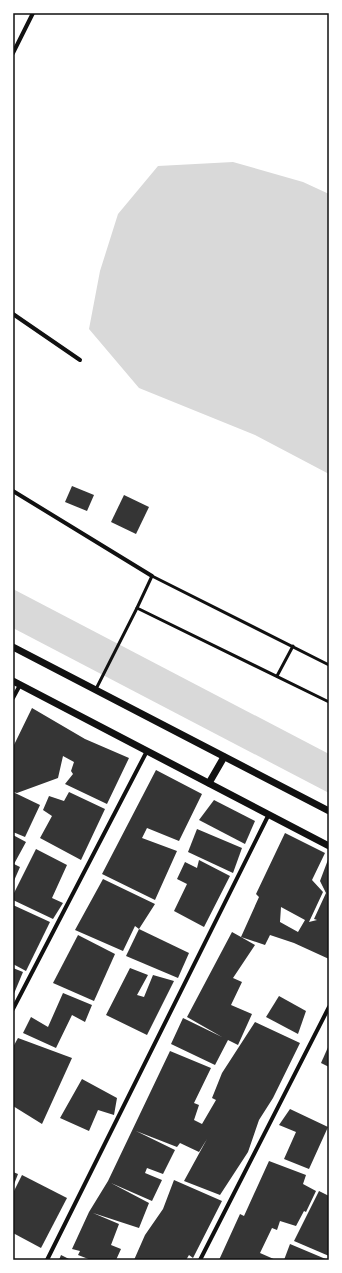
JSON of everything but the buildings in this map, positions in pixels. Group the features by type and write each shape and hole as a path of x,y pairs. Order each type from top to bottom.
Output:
{"street":[{"path":"13,53 32,13"},
{"path":"13,314 80,360"},
{"path":"13,490 152,576"},
{"path":"13,647 329,811"},
{"path":"13,681 329,846"},
{"path":"13,698 20,684"},
{"path":"13,1009 146,751"},
{"path":"209,783 224,757"},
{"path":"47,1260 269,814"},
{"path":"200,1260 329,1006"}],"lane":[{"path":"96,690 152,576 329,665"},
{"path":"137,608 329,702"},
{"path":"277,676 293,646"}],"shaded area":[{"path":"233,162 303,182 329,194 329,474 255,435 139,388 89,329 100,271 118,214 158,166"},
{"path":"13,589 329,754 329,793 13,628"}]}
